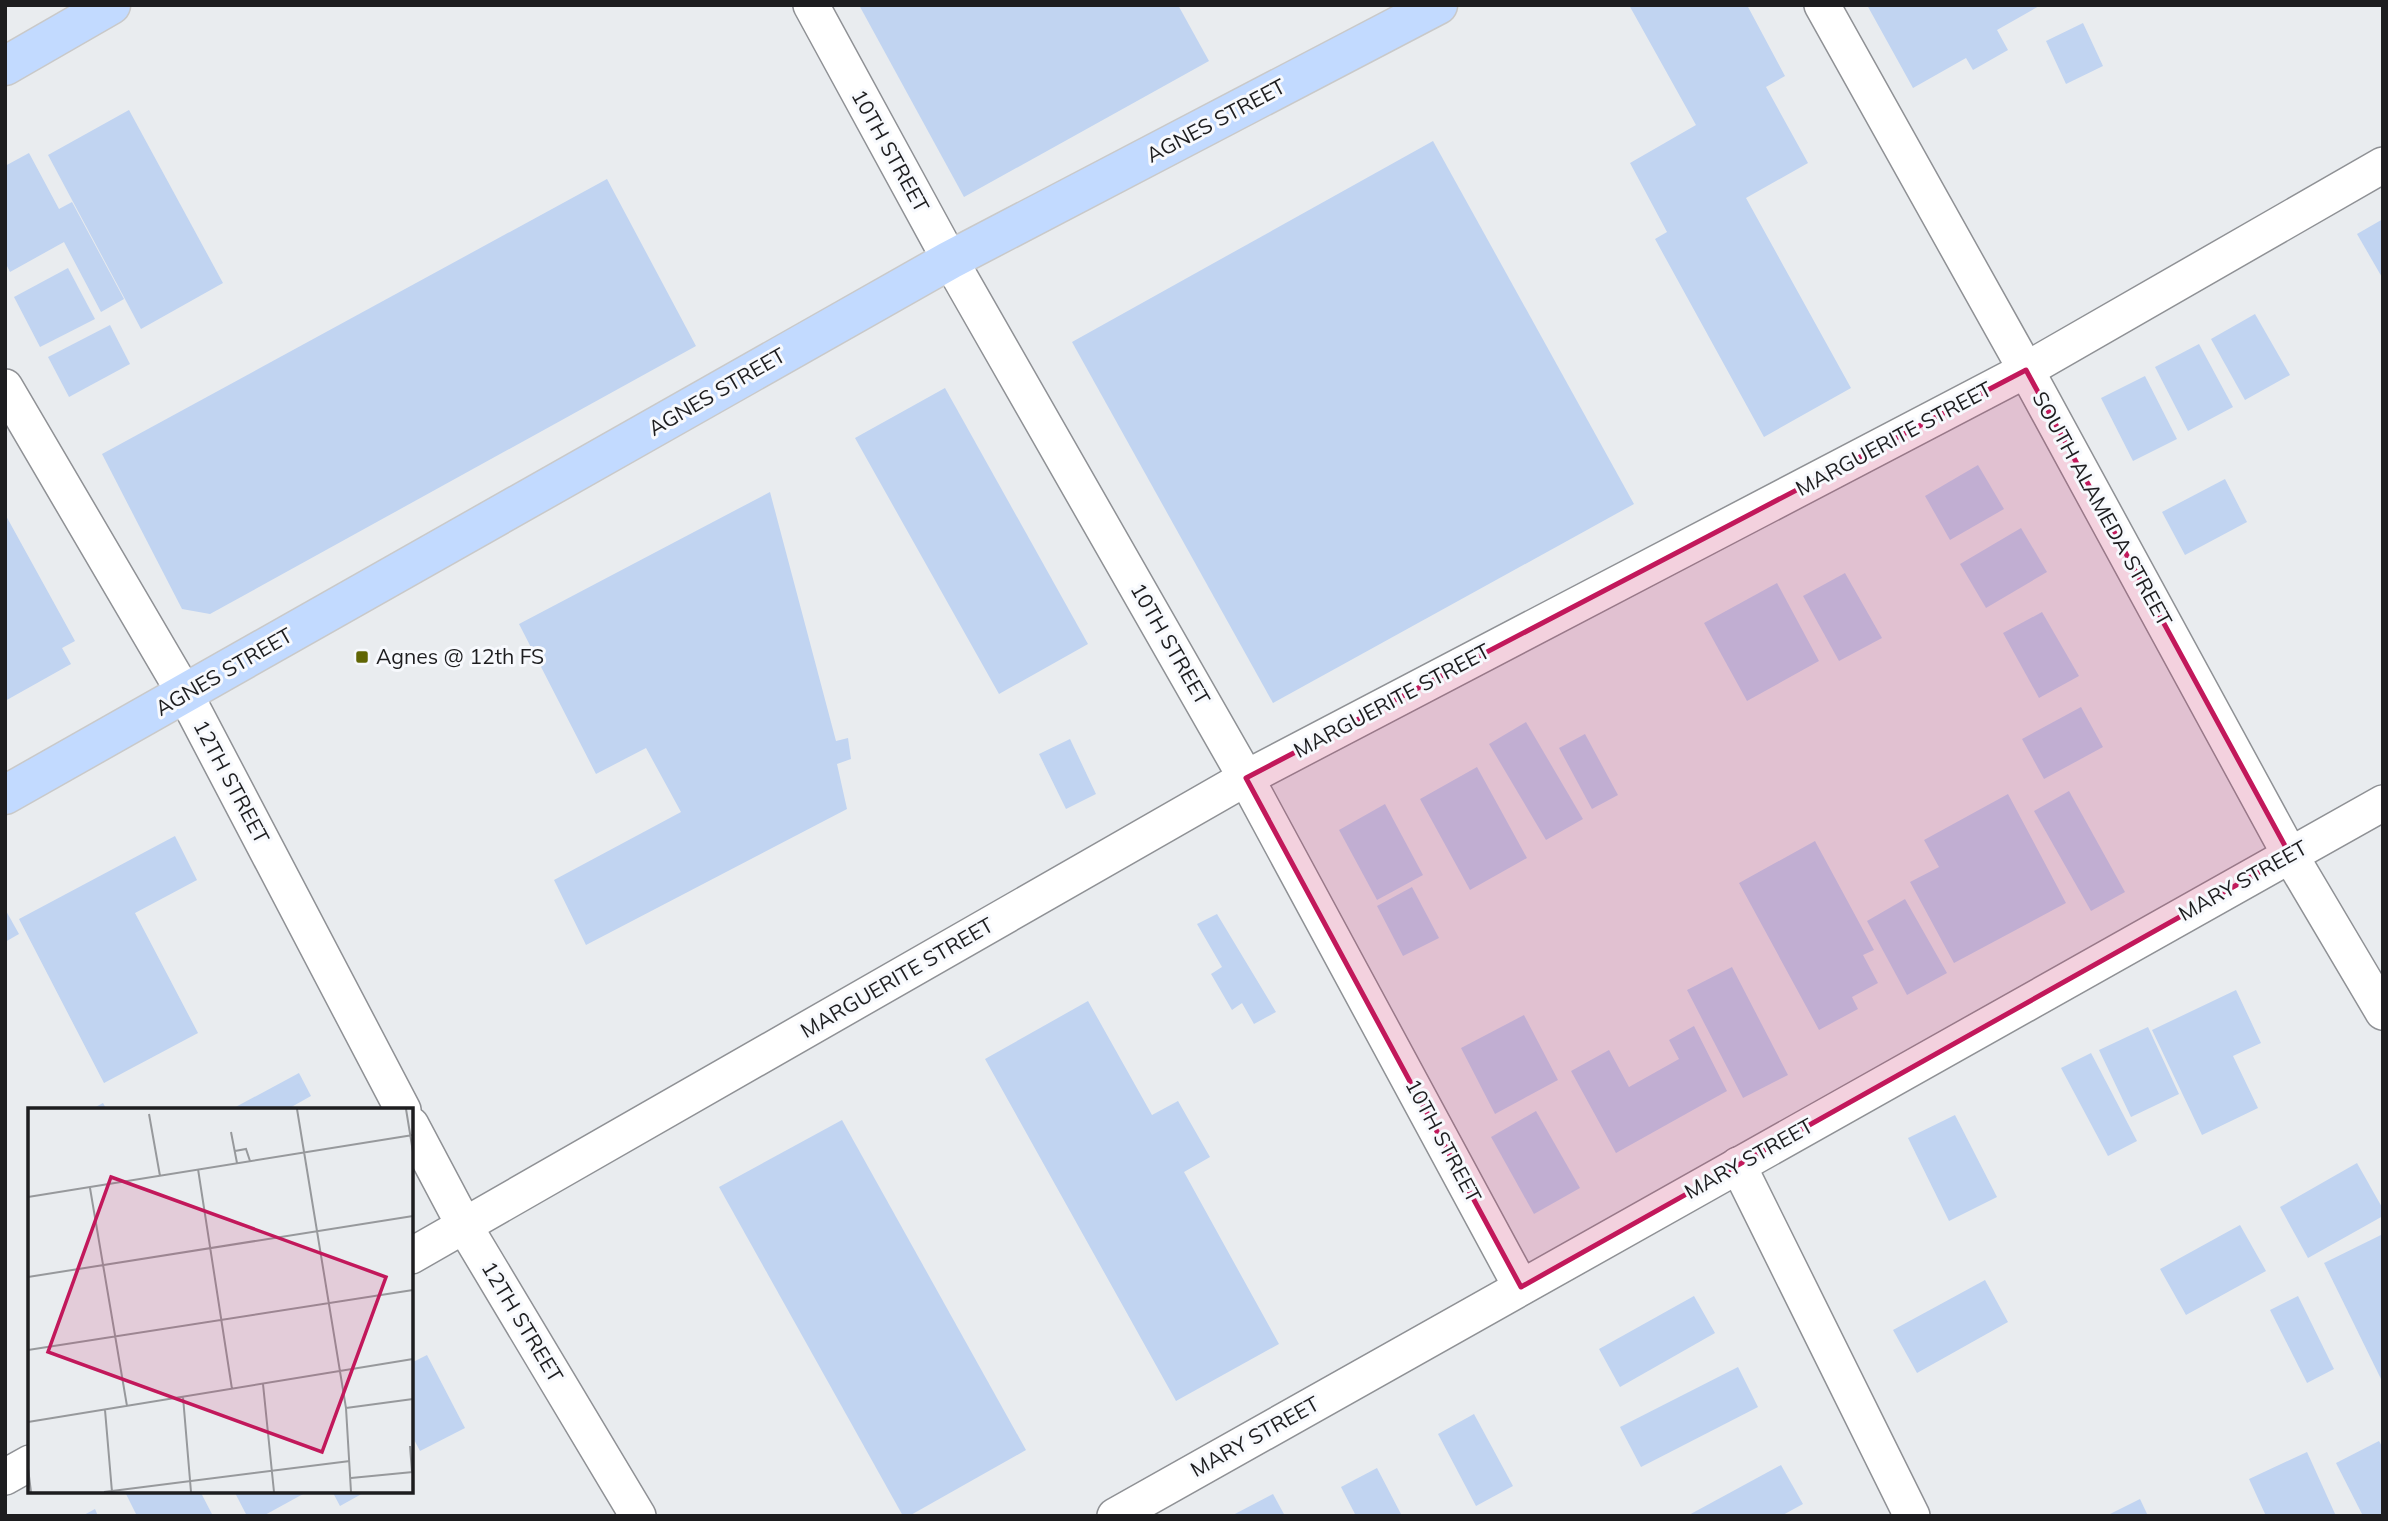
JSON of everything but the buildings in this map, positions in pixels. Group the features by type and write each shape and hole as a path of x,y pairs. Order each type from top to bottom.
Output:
{"main road":[{"path":"5,66 111,5"},
{"name":"AGNES STREET","path":"5,795 950,260 1438,5"}],"street":[{"name":"10TH STREET","path":"811,5 950,260 1246,778 1521,1287"},
{"name":"SOUTH ALAMEDA STREET","path":"1822,5 2026,370 2291,855 2383,1012"},
{"name":"MARGUERITE STREET","path":"413,1255 1246,778 2026,370 2383,165"},
{"name":"12TH STREET","path":"5,387 185,694 402,1108"},
{"name":"MARY STREET","path":"1115,1516 1168,1502 1521,1287 2383,803"},
{"name":"12TH STREET","path":"413,1129 465,1227 638,1516"},
{"path":"1738,1165 1912,1516"},
{"path":"5,1476 28,1464"}],"highlighted area":[{"path":"2026,370 2290,855 1521,1287 1246,778"}],"place":[{"name":"Agnes @ 12th FS","path":"362,657"}]}
